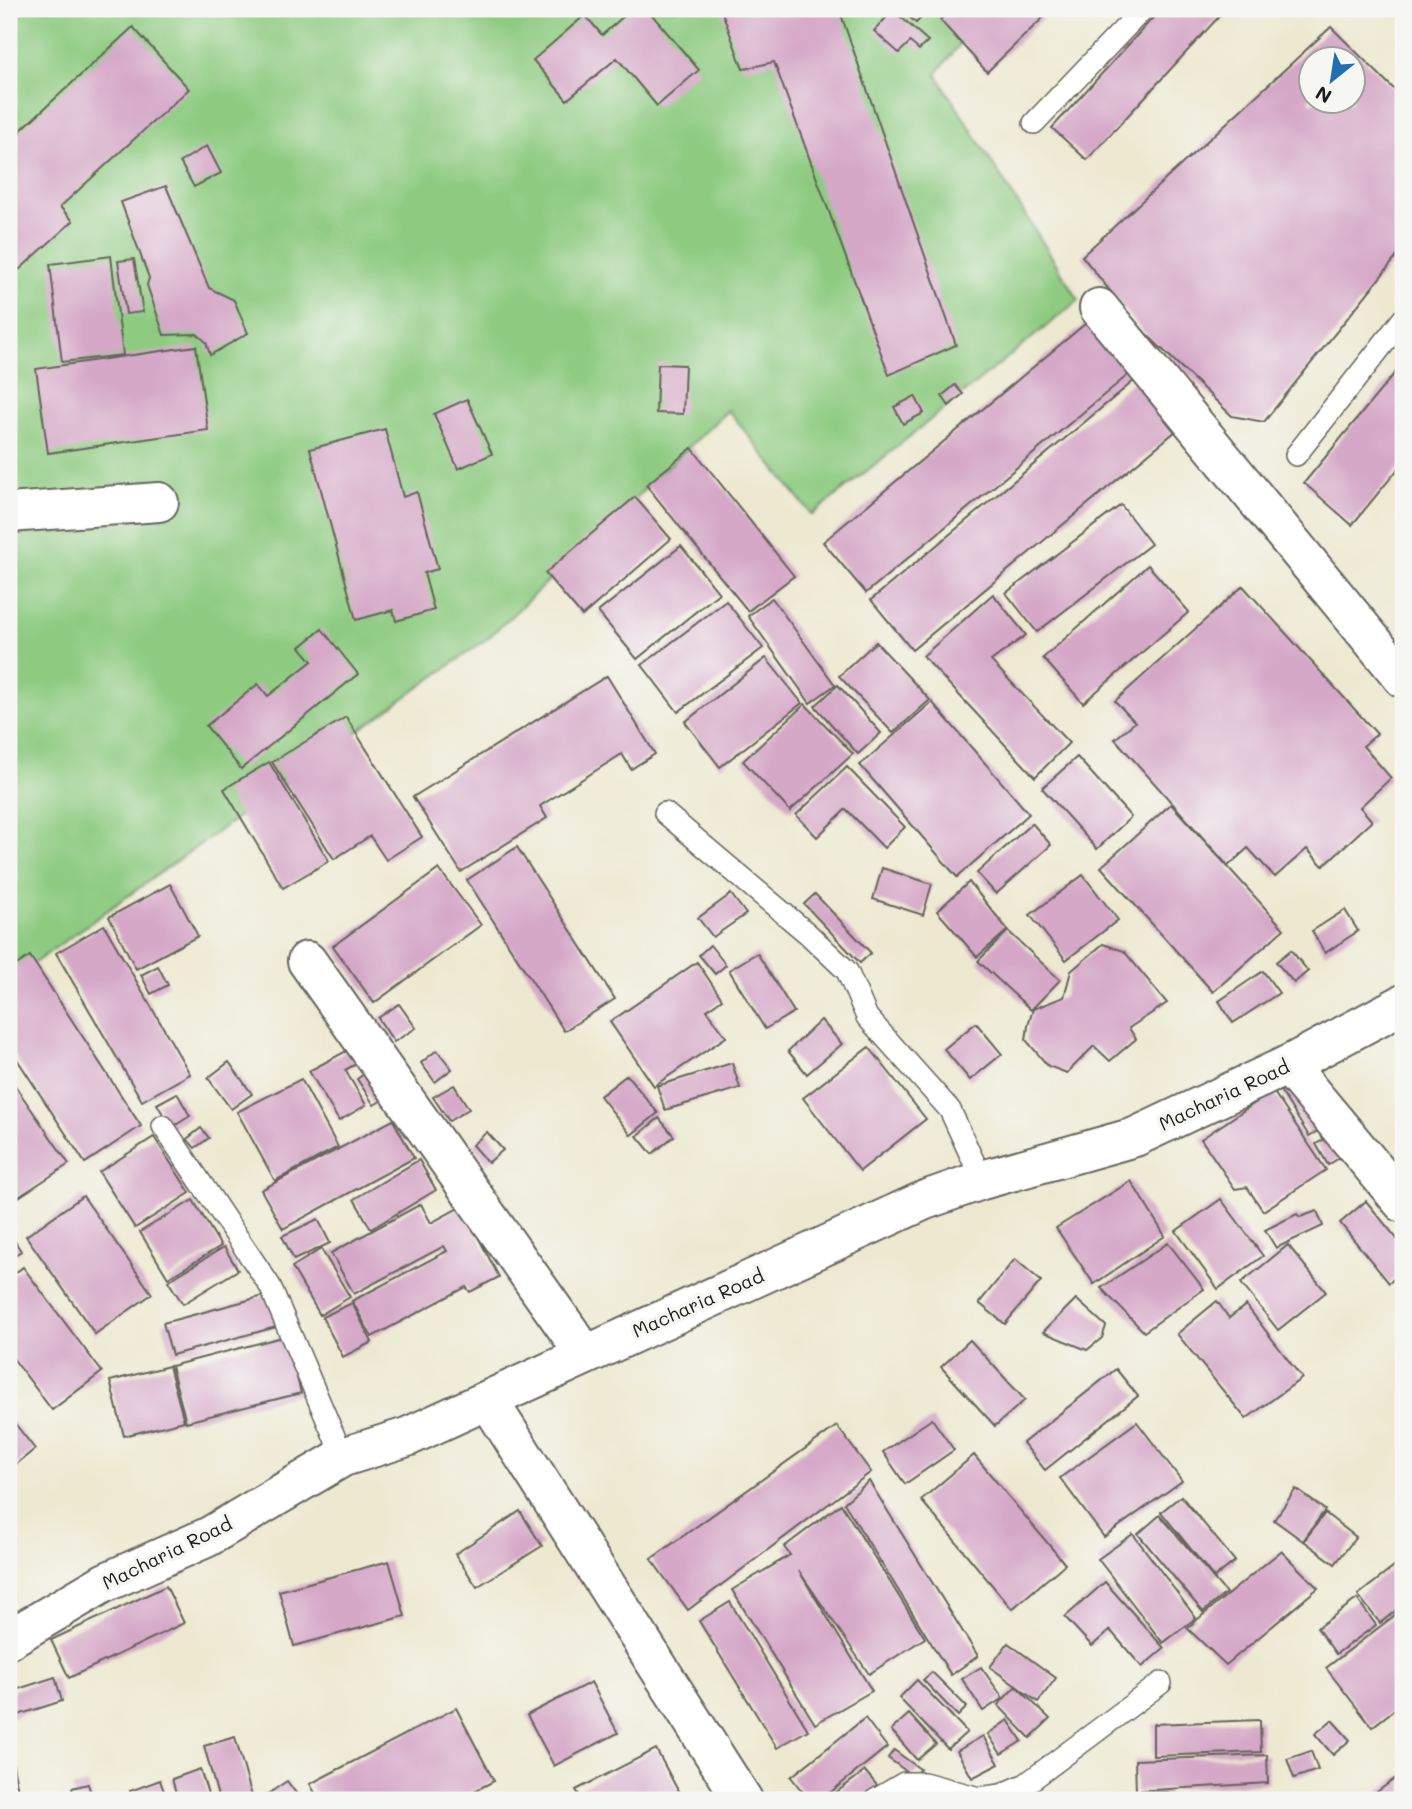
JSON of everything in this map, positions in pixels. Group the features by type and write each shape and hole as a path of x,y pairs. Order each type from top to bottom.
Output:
{"street":[{"path":"1099,308 1403,678"},
{"path":"9,513 159,502"},
{"path":"307,961 584,1354"},
{"name":"Macharia Road","path":"9,1639 104,1583 208,1537 344,1457 407,1437 925,1200 982,1180 1135,1138 1288,1065 1403,1004"},
{"path":"1288,1065 1403,1203"},
{"path":"488,1400 743,1800"}],"lane":[{"path":"1034,123 1143,9"},
{"path":"1296,455 1403,319"},
{"path":"665,813 807,933 847,971 867,1017 950,1110 982,1180"},
{"path":"163,1126 271,1286 344,1457"},
{"path":"875,1800 904,1783 924,1783 979,1798 1001,1795 1026,1784 1161,1683"}],"green space":[{"path":"9,9 988,9 936,74 1079,300 812,515 728,410 488,638 9,981"}],"building":[{"path":"632,9 647,9 699,70 657,106 617,58 567,100 533,60 585,15 602,35"},
{"path":"721,9 839,9 956,345 889,375 774,62 743,69"},
{"path":"901,9 930,9 916,23"},
{"path":"951,9 1052,9 987,72 940,20"},
{"path":"1161,9 1226,9 1087,160 1052,128"},
{"path":"893,10 928,41 919,50 910,42 899,53 874,31"},
{"path":"133,27 189,89 60,207 73,221 9,279 9,141"},
{"path":"1331,27 1350,46 1310,46"},
{"path":"1296,59 1296,116 1366,116 1366,62 1403,98 1403,249 1264,422 1232,416 1139,327 1082,256"},
{"path":"207,146 221,173 194,187 180,162"},
{"path":"166,186 209,288 234,300 248,333 210,355 206,342 197,334 164,335 147,285 149,278 121,202"},
{"path":"111,256 123,355 62,362 50,264"},
{"path":"134,259 143,312 126,314 118,261"},
{"path":"1091,319 1134,370 866,593 823,542"},
{"path":"196,346 208,430 48,453 36,369"},
{"path":"1403,363 1403,463 1352,525 1304,483"},
{"path":"658,364 685,365 683,414 656,413"},
{"path":"1135,380 1177,430 912,650 871,600"},
{"path":"955,385 963,394 949,406 942,396"},
{"path":"915,396 924,413 903,424 894,407"},
{"path":"467,399 492,454 458,469 434,414"},
{"path":"385,429 403,497 417,492 438,569 424,573 434,610 396,621 393,610 356,620 310,449"},
{"path":"692,448 794,576 748,611 646,485"},
{"path":"635,497 671,539 582,616 545,573"},
{"path":"1121,505 1151,544 1037,632 1006,593"},
{"path":"681,546 719,593 637,659 598,612"},
{"path":"1148,565 1189,612 1083,703 1043,658"},
{"path":"1243,586 1377,734 1363,746 1391,778 1360,807 1372,821 1323,866 1307,849 1275,877 1248,848 1228,866 1115,739 1135,722 1115,701"},
{"path":"993,594 1026,635 991,661 1069,743 1035,777 923,656"},
{"path":"772,598 835,685 810,703 748,616"},
{"path":"726,601 763,648 678,712 642,665"},
{"path":"322,629 358,674 241,769 206,726 258,684 268,696 312,661 300,647"},
{"path":"876,642 930,700 893,733 839,676"},
{"path":"766,658 802,703 720,767 685,722"},
{"path":"607,676 655,754 631,769 622,754 540,806 547,818 461,872 413,797"},
{"path":"838,685 881,733 858,754 815,706"},
{"path":"932,702 1029,814 957,877 860,765"},
{"path":"805,704 853,754 790,811 743,761"},
{"path":"346,717 422,837 386,860 370,836 334,859 272,762"},
{"path":"1077,757 1131,817 1097,849 1042,788"},
{"path":"269,762 329,861 283,888 224,789"},
{"path":"847,767 905,827 884,848 846,809 817,837 796,815"},
{"path":"1171,804 1284,929 1213,992 1101,867"},
{"path":"1032,823 1051,845 996,894 977,873"},
{"path":"517,847 615,999 564,1031 467,880"},
{"path":"882,868 932,884 923,915 873,899"},
{"path":"439,869 481,925 374,1003 333,946"},
{"path":"1083,875 1118,920 1066,960 1030,915"},
{"path":"969,882 1008,930 977,957 937,911"},
{"path":"170,884 198,936 136,969 109,917"},
{"path":"731,894 746,914 713,937 698,918"},
{"path":"815,894 871,953 860,963 804,904"},
{"path":"1345,910 1358,931 1325,953 1312,931"},
{"path":"104,925 190,1074 142,1101 56,953"},
{"path":"1008,931 1060,980 1031,1010 978,961"},
{"path":"1103,944 1124,951 1167,1003 1129,1028 1136,1039 1110,1061 1094,1046 1067,1073 1048,1066 1026,1040 1028,1026 1033,1009 1064,997 1071,971"},
{"path":"710,945 726,965 715,974 699,955"},
{"path":"1291,950 1308,971 1294,983 1276,962"},
{"path":"757,953 794,1012 765,1029 729,970"},
{"path":"30,956 141,1126 85,1163 9,1047 9,970"},
{"path":"697,962 722,999 707,1010 726,1037 654,1086 610,1022"},
{"path":"158,966 168,985 151,994 141,975"},
{"path":"1263,971 1279,993 1233,1023 1219,1001"},
{"path":"399,1004 416,1028 394,1042 378,1018"},
{"path":"821,1020 842,1044 807,1074 788,1051"},
{"path":"976,1023 1002,1054 970,1080 944,1049"},
{"path":"869,1047 926,1119 860,1171 803,1098"},
{"path":"350,1049 358,1063 345,1070 366,1105 339,1121 309,1071"},
{"path":"437,1050 452,1069 435,1082 421,1063"},
{"path":"229,1062 252,1094 231,1109 208,1078"},
{"path":"732,1063 740,1088 665,1110 657,1086"},
{"path":"367,1072 384,1099 374,1105 357,1079"},
{"path":"627,1075 658,1113 631,1135 600,1096"},
{"path":"9,1077 69,1164 11,1202 9,1198"},
{"path":"301,1079 338,1147 275,1181 237,1112"},
{"path":"1291,1079 1323,1128 1309,1136 1278,1087"},
{"path":"454,1085 469,1109 449,1121 433,1097"},
{"path":"1273,1091 1326,1170 1263,1211 1247,1187 1235,1189 1201,1139"},
{"path":"177,1093 190,1116 171,1128 157,1104"},
{"path":"659,1118 674,1136 652,1154 637,1136"},
{"path":"393,1120 414,1158 283,1229 261,1190"},
{"path":"201,1128 209,1138 195,1148 187,1139"},
{"path":"487,1132 503,1150 488,1163 472,1145"},
{"path":"1335,1133 1347,1153 1328,1165 1316,1144"},
{"path":"154,1137 190,1193 135,1228 99,1172"},
{"path":"419,1160 436,1190 371,1229 354,1199"},
{"path":"1131,1181 1165,1236 1094,1284 1056,1228"},
{"path":"83,1196 152,1294 95,1334 26,1236"},
{"path":"1221,1199 1263,1256 1218,1289 1176,1231"},
{"path":"193,1200 221,1246 168,1278 140,1232"},
{"path":"1366,1201 1403,1246 1403,1271 1389,1283 1340,1223"},
{"path":"421,1204 431,1223 462,1206 499,1277 470,1292 466,1287 372,1337 352,1301 447,1251 444,1246 354,1294 331,1253"},
{"path":"1317,1211 1323,1226 1276,1248 1265,1230 1297,1214 1300,1217"},
{"path":"318,1219 330,1243 294,1260 282,1236"},
{"path":"9,1232 21,1251 9,1259"},
{"path":"1168,1243 1204,1289 1144,1332 1101,1288"},
{"path":"1288,1245 1326,1292 1278,1330 1241,1283"},
{"path":"224,1247 238,1270 183,1304 168,1281"},
{"path":"321,1249 350,1297 320,1315 292,1267"},
{"path":"1015,1259 1041,1281 1005,1324 979,1303"},
{"path":"23,1267 102,1372 52,1410 9,1353 9,1278"},
{"path":"271,1294 280,1326 172,1355 163,1323"},
{"path":"1076,1299 1106,1326 1102,1338 1087,1350 1043,1332"},
{"path":"1217,1301 1229,1318 1246,1305 1302,1378 1246,1419 1177,1334"},
{"path":"352,1303 372,1342 343,1357 322,1317"},
{"path":"286,1336 301,1393 186,1422 171,1366"},
{"path":"970,1340 1025,1400 995,1426 941,1367"},
{"path":"169,1366 184,1421 124,1436 110,1381"},
{"path":"1116,1369 1138,1396 1045,1470 1023,1443"},
{"path":"9,1416 35,1449 9,1470"},
{"path":"932,1419 954,1450 905,1484 883,1452"},
{"path":"1137,1422 1182,1481 1104,1537 1060,1478"},
{"path":"837,1426 871,1472 688,1610 651,1559"},
{"path":"974,1455 1065,1564 1012,1609 921,1500"},
{"path":"869,1481 978,1656 951,1675 844,1503"},
{"path":"1296,1489 1325,1510 1303,1541 1274,1520"},
{"path":"1181,1496 1235,1561 1214,1578 1161,1512"},
{"path":"841,1504 925,1638 869,1674 799,1571 872,1691 815,1724 732,1590 790,1555 784,1547"},
{"path":"520,1511 542,1546 477,1587 455,1554"},
{"path":"1325,1513 1356,1537 1335,1564 1304,1541"},
{"path":"1160,1515 1226,1593 1203,1612 1138,1534"},
{"path":"1133,1534 1196,1618 1163,1643 1098,1559"},
{"path":"1281,1551 1318,1588 1226,1665 1187,1628"},
{"path":"1403,1560 1403,1605 1380,1623 1358,1595"},
{"path":"389,1561 405,1616 294,1646 279,1591"},
{"path":"1105,1582 1164,1648 1142,1667 1110,1630 1092,1646 1065,1617"},
{"path":"166,1586 184,1623 69,1678 51,1640"},
{"path":"1357,1599 1376,1625 1336,1654 1317,1628"},
{"path":"730,1602 808,1730 777,1748 699,1621"},
{"path":"1403,1609 1403,1703 1372,1727 1326,1668"},
{"path":"1008,1643 1056,1678 1038,1702 990,1667"},
{"path":"981,1667 1003,1698 983,1711 962,1679"},
{"path":"932,1672 967,1707 958,1716 923,1680"},
{"path":"55,1677 62,1701 9,1718 9,1692"},
{"path":"917,1680 967,1732 948,1749 899,1698"},
{"path":"591,1682 618,1733 554,1766 527,1715"},
{"path":"1016,1686 1050,1719 1030,1738 998,1705"},
{"path":"456,1708 494,1781 457,1800 319,1800 310,1784"},
{"path":"909,1714 936,1744 917,1760 891,1730"},
{"path":"865,1718 887,1747 821,1800 809,1800 791,1777"},
{"path":"1008,1720 1022,1741 1001,1754 988,1734"},
{"path":"1260,1720 1261,1752 1153,1756 1153,1724"},
{"path":"1332,1720 1350,1740 1333,1755 1315,1734"},
{"path":"983,1736 999,1764 972,1778 957,1751"},
{"path":"235,1737 253,1800 219,1800 204,1746"},
{"path":"656,1749 683,1800 582,1800 576,1790"},
{"path":"894,1750 920,1769 913,1776 888,1758"},
{"path":"1311,1751 1318,1770 1294,1778 1287,1759"},
{"path":"1267,1755 1268,1783 1136,1791 1135,1760"},
{"path":"9,1760 12,1760 18,1791 9,1793"},
{"path":"200,1769 210,1800 178,1800 172,1779"},
{"path":"865,1771 880,1789 865,1800 826,1800"},
{"path":"1400,1775 1403,1780 1403,1800 1366,1800"},
{"path":"160,1780 167,1800 133,1800 130,1791"},
{"path":"287,1781 301,1800 259,1800"},
{"path":"88,1784 93,1800 75,1800 72,1788"},
{"path":"1168,1792 1169,1800 1138,1800 1138,1793"}]}
